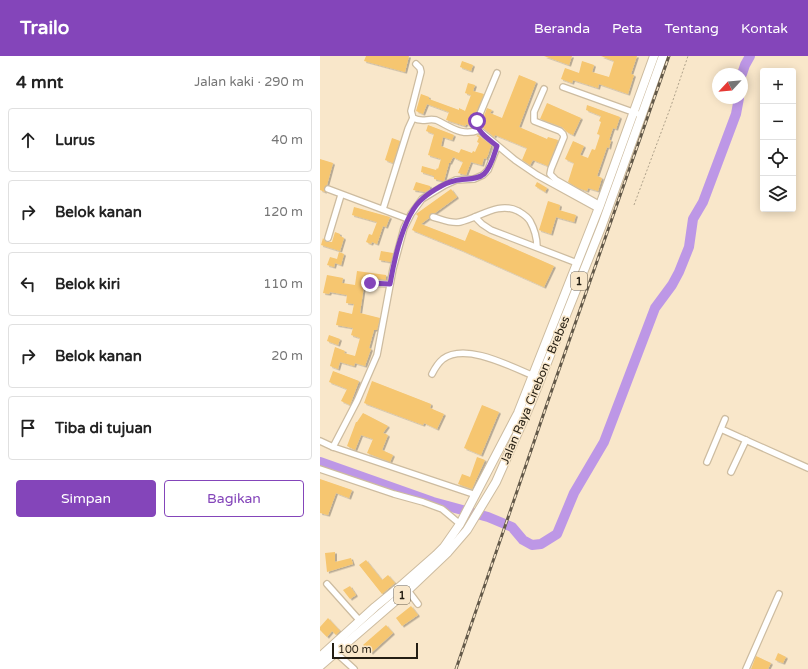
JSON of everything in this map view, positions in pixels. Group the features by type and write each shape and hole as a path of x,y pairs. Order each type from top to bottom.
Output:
{"highway":[{"name":"Jalan Raya Cirebon - Brebes","path":"320,657 333,650 448,552 467,530 496,482 511,450 602,225 638,114 654,56"},
{"name":"Jalan Raya Cirebon - Brebes","path":"320,666 360,620 406,587 444,547 460,524 518,414 577,263 662,56"}],"street":[{"path":"383,209 409,124 413,118 411,111 421,72 420,68 416,64"},
{"path":"497,73 476,124 479,130 497,146 536,175 600,207"},
{"path":"563,87 638,114"},
{"path":"544,89 534,112 534,120 560,131 564,137 550,174 556,180 600,207"},
{"path":"413,118 423,121 432,119 436,120 459,131 467,133 479,130"},
{"path":"333,447 357,402 378,355 396,255 408,219 420,200 441,187 456,180 474,179 483,175 488,170 497,146"},
{"path":"328,189 408,219"},
{"path":"328,238 341,195"},
{"path":"433,217 456,222 501,208 510,208 527,217 533,226 536,235 537,247"},
{"path":"475,217 491,230 577,263"},
{"path":"370,283 390,284"},
{"path":"432,374 436,365 444,358 456,354 469,353 522,370 540,379"},
{"path":"707,462 725,420"},
{"path":"721,429 808,468"},
{"path":"731,472 746,440"},
{"path":"320,441 333,447 475,497"},
{"path":"320,469 442,509 460,524"},
{"path":"327,584 360,620"},
{"path":"406,587 418,604"},
{"path":"746,669 779,594"},
{"path":"333,650 354,669"}],"path":[{"path":"634,205 688,56"}],"building":[{"path":"366,56 409,56 405,72 364,61"},
{"path":"544,56 572,56 569,65"},
{"path":"601,56 637,56 631,74 634,75 628,94 599,84 598,88 573,80 572,83 561,79 565,68 579,73 582,61 594,65 592,72 609,77 614,61"},
{"path":"462,61 473,65 471,71 460,67"},
{"path":"519,75 536,82 519,127 547,139 548,137 558,140 548,166 533,160 530,165 522,160 527,148 495,135 494,137 482,127 481,124 487,108 492,110 490,113 502,118"},
{"path":"468,83 475,85 473,91 484,94 470,126 466,124 465,126 446,120 449,112 427,104 423,114 416,111 421,94 429,97 429,99 465,111 471,95 465,93"},
{"path":"547,103 581,118 573,135 562,127 540,119"},
{"path":"587,105 620,117 616,129 613,128 609,140 611,140 609,148 607,147 597,176 602,178 598,191 588,188 587,191 568,182 574,163 565,159 573,141 584,146 580,155 588,158 592,149 595,150 600,135 597,134 601,122 599,121 601,116 586,110"},
{"path":"428,125 454,135 452,140 443,137 441,146 459,153 461,149 472,153 473,151 475,152 479,143 477,142 479,137 476,136 478,135 491,145 486,159 484,158 482,165 471,162 466,175 458,173 463,162 453,157 449,163 444,181 434,179 434,176 421,172 422,166 436,170 437,168 438,169 441,159 428,155 434,134 426,131"},
{"path":"392,138 400,141 393,163 385,160"},
{"path":"320,159 333,163 327,185 324,188 325,192 320,190"},
{"path":"416,182 430,186 430,189 425,192 413,190"},
{"path":"537,182 547,188 545,192 535,186"},
{"path":"451,189 457,197 435,213 430,214 429,218 421,224 465,241 470,229 554,266 544,287 412,230 418,216 416,214"},
{"path":"548,201 560,205 559,210 576,215 574,222 556,217 551,234 539,230"},
{"path":"354,207 390,217 386,227 383,226 377,244 366,242 369,234 372,235 377,222 352,215"},
{"path":"335,232 344,238 340,251 321,245 323,238 326,242 332,242"},
{"path":"381,251 393,253 391,262 379,260"},
{"path":"339,252 344,254 341,265 335,263 334,267 327,265 330,257 337,259"},
{"path":"357,271 386,275 386,280 366,280 360,313 380,318 377,330 374,330 369,348 371,349 365,366 355,363 354,366 340,362 338,369 330,366 335,347 345,351 344,353 355,356 360,338 351,335 353,328 336,325 339,311 352,314 354,304 346,303 347,295 330,292 329,294 323,293 327,275 343,278 342,283 355,285"},
{"path":"329,335 340,339 338,345 327,341"},
{"path":"333,371 359,381 350,405 341,401 347,389 329,382"},
{"path":"372,381 431,404 430,408 444,414 437,429 424,423 423,425 364,403"},
{"path":"482,405 499,412 481,455 464,448"},
{"path":"363,413 388,426 383,433 388,435 382,450 393,455 390,462 367,453 373,439 361,435 355,450 347,446 356,422"},
{"path":"477,457 485,460 472,489 458,484 462,474 470,477"},
{"path":"320,479 352,490 349,498 336,493 328,515 320,513"},
{"path":"335,552 335,562 351,558 353,564 327,572 325,553"},
{"path":"366,560 382,580 388,575 395,583 382,594 359,565"},
{"path":"350,586 356,595 350,599 343,590"},
{"path":"411,606 418,615 402,626 396,618"},
{"path":"328,618 340,631 336,635 332,631 327,637 320,630 320,627"},
{"path":"386,625 393,633 371,653 363,645"},
{"path":"778,653 786,657 783,663 775,660"},
{"path":"756,656 771,663 768,669 751,669"}],"waterway":[{"path":"744,68 750,56"},
{"path":"320,462 433,502 488,517 512,527 523,540 532,545 541,544 557,534 574,493 604,442 655,308 672,285 679,272 689,247 693,219 703,202 736,114 738,104"}],"railway":[{"path":"456,669 669,56"}],"route":[{"path":"370,283 390,284 396,255 404,228 410,214 420,200 451,182 456,180 477,178 488,170 497,146 479,130 476,124 477,121"}]}
